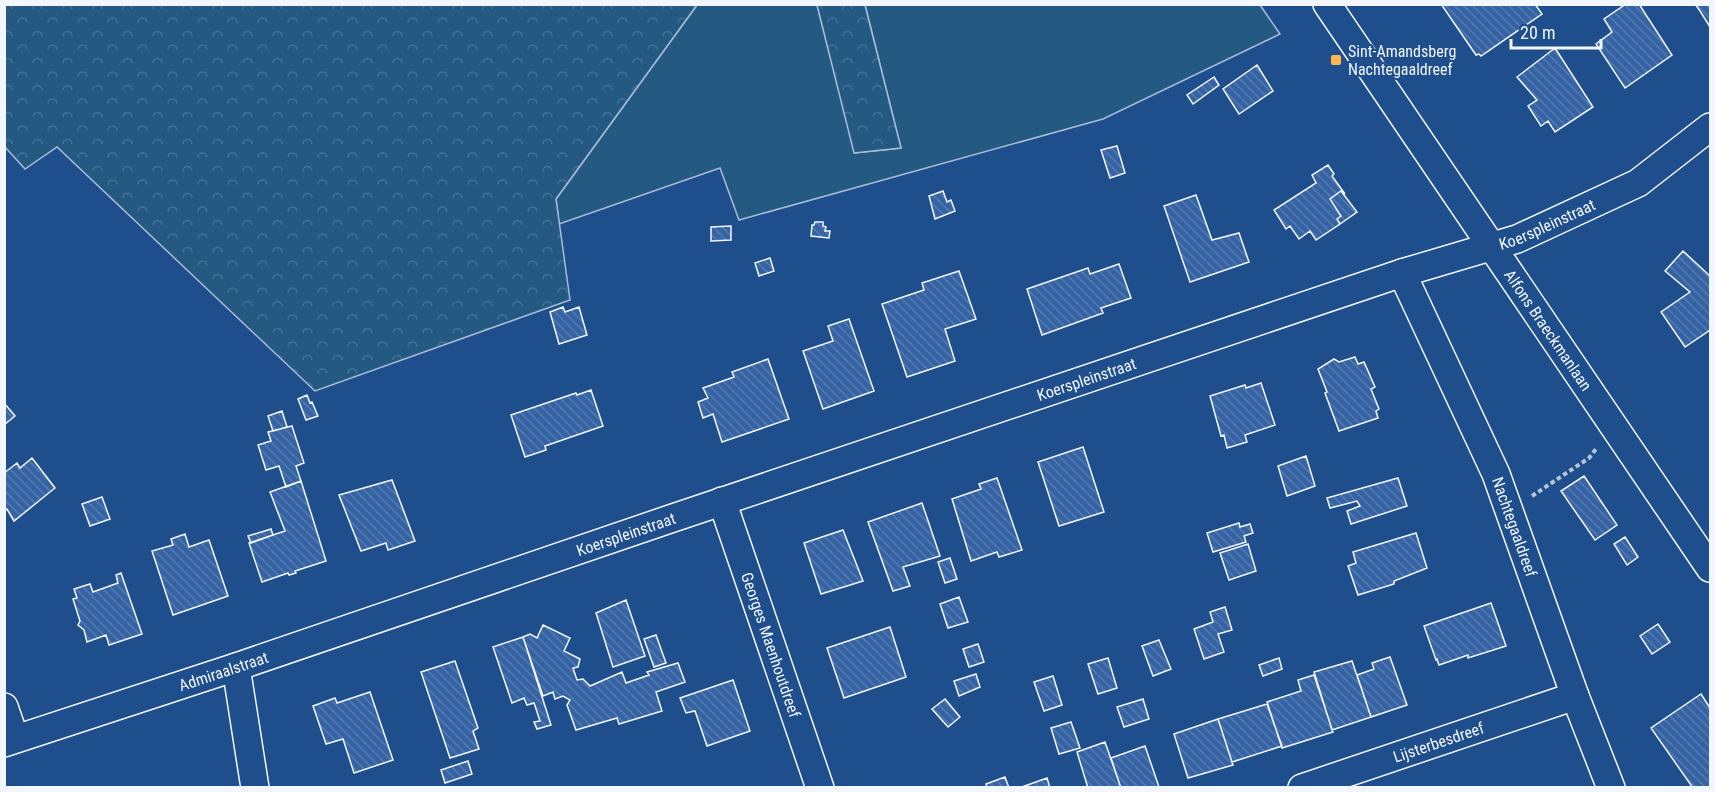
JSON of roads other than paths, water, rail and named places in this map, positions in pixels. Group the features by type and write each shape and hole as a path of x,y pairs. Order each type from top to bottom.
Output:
{"street":[{"name":"Alfons Braeckmanlaan","path":"1327,4 1710,568"},
{"name":"Koerspleinstraat","path":"443,597 1402,273 1517,240 1638,183 1710,127"},
{"name":"Nachtegaaldreef","path":"1402,273 1496,474 1575,696 1611,788"},
{"name":"Georges Maenhoutdreef","path":"722,501 820,788"},
{"name":"Admiraalstraat","path":"10,741 443,597"},
{"path":"236,667 255,788"},
{"name":"Lijsterbesdreef","path":"1302,788 1575,696"},
{"path":"4,707 10,741"}],"place":[{"name":"Sint-Amandsberg Nachtegaaldreef","path":"1336,60"}]}
